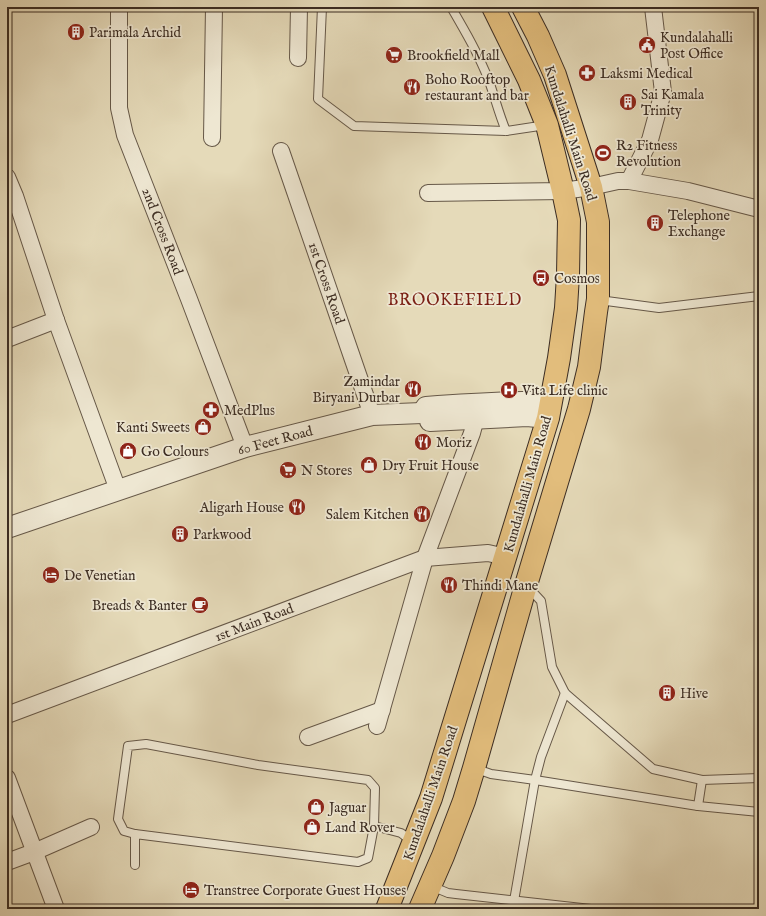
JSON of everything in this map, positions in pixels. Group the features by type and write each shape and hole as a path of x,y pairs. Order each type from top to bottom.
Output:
{"main road":[{"name":"Kundalahalli Main Road","path":"387,909 431,798 506,557 549,410 559,358 566,308 569,224 563,191 546,125 529,80 493,7"},
{"name":"Kundalahalli Main Road","path":"420,909 464,800 579,409 589,367 598,300 598,222 591,187 555,75 538,36 523,7"}],"street":[{"name":"2nd Cross Road","path":"119,7 119,108 125,135 189,298 244,447"},
{"path":"212,138 214,7"},
{"path":"298,58 299,7"},
{"path":"629,181 650,140 663,92 653,7"},
{"name":"1st Cross Road","path":"281,151 372,415"},
{"path":"7,177 11,197 118,490"},
{"path":"428,193 563,191 629,181 688,191 759,209"},
{"path":"7,339 56,320"},
{"name":"60 Feet Road","path":"7,528 244,447 372,415 422,413 426,407 476,411"},
{"path":"377,726 425,558 472,433 476,411 527,416 549,410"},
{"name":"1st Main Road","path":"7,715 425,558 488,553 506,557"},
{"path":"308,737 382,710"},
{"path":"7,778 56,909"},
{"path":"7,862 91,827"}],"lane":[{"path":"322,7 318,99 354,126 506,131 546,125"},
{"path":"451,7 465,30 481,62 506,131"},
{"path":"598,300 659,308 759,296"},
{"path":"526,585 541,601 552,667 565,693 653,769 702,780 759,778"},
{"path":"514,901 535,780 541,757 565,693"},
{"path":"146,744 258,765 368,780 375,788 374,826 368,858 358,862 134,834 124,831 118,819 128,746 146,744"},
{"path":"474,768 491,774 698,806 759,812"},
{"path":"698,806 702,780"},
{"path":"374,826 401,833 414,842"},
{"path":"134,834 135,865"},
{"path":"430,886 448,893 591,909"}],"place":[{"name":"Parimala Archid","path":"76,32"},
{"name":"Kundalahalli Post Office","path":"647,45"},
{"name":"Brookfield Mall","path":"394,55"},
{"name":"Laksmi Medical","path":"587,73"},
{"name":"Boho Rooftop restaurant and bar","path":"412,87"},
{"name":"Sai Kamala Trinity","path":"628,102"},
{"name":"R2 Fitness Revolution","path":"603,153"},
{"name":"Telephone Exchange","path":"655,223"},
{"name":"Cosmos","path":"541,278"},
{"name":"Zamindar Biryani Durbar","path":"413,389"},
{"name":"Vita Life clinic","path":"509,390"},
{"name":"MedPlus","path":"211,410"},
{"name":"Kanti Sweets","path":"203,427"},
{"name":"Moriz","path":"423,442"},
{"name":"Go Colours","path":"128,451"},
{"name":"Dry Fruit House","path":"369,465"},
{"name":"N Stores","path":"288,470"},
{"name":"Aligarh House","path":"297,507"},
{"name":"Salem Kitchen","path":"422,514"},
{"name":"Parkwood","path":"180,534"},
{"name":"De Venetian","path":"51,575"},
{"name":"Thindi Mane","path":"449,585"},
{"name":"Breads & Banter","path":"200,605"},
{"name":"Hive","path":"667,693"},
{"name":"Jaguar","path":"316,807"},
{"name":"Land Rover","path":"312,827"},
{"name":"Transtree Corporate Guest Houses","path":"191,890"}],"district":[{"name":"BROOKEFIELD","path":"455,299"}]}
